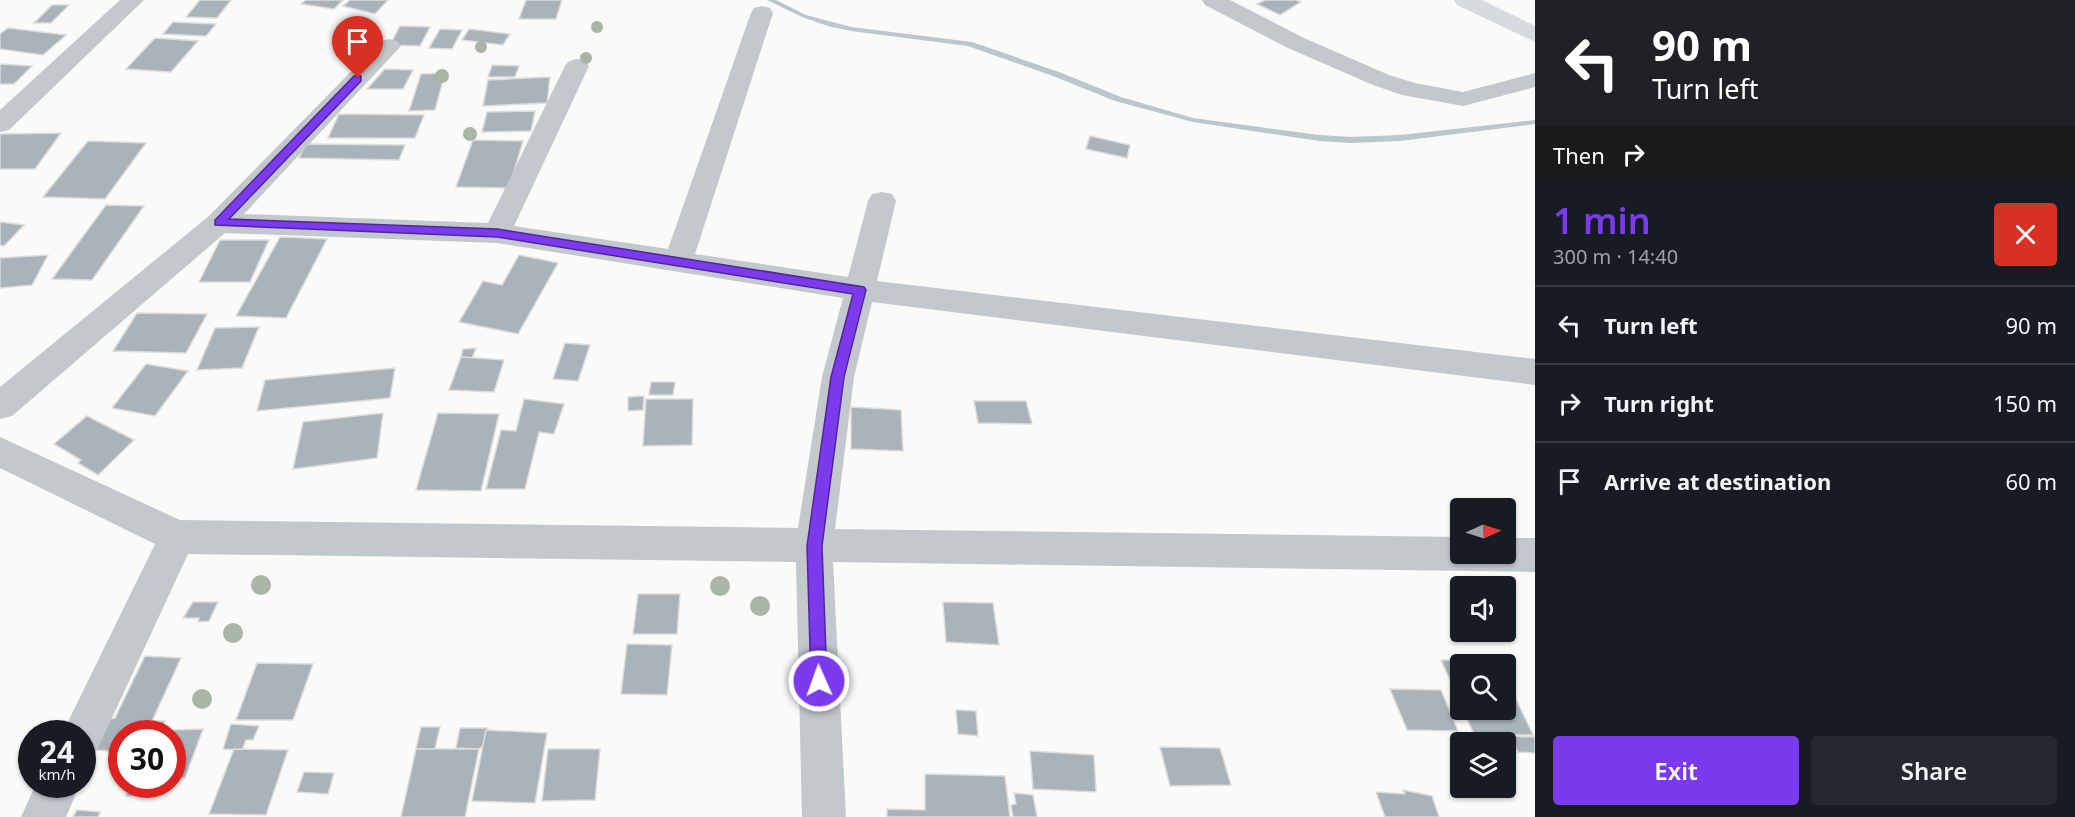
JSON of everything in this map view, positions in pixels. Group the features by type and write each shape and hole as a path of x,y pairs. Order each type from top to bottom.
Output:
{"main road":[{"path":"1464,0 1535,35"},
{"path":"1507,0 1535,14"}],"street":[{"path":"0,124 133,0"},
{"path":"1216,0 1296,43 1381,80 1411,90 1463,99 1535,80"},
{"path":"678,262 762,13"},
{"path":"0,406 219,223 389,46"},
{"path":"497,233 577,66"},
{"path":"824,817 814,546 838,377 882,201"},
{"path":"219,223 497,233 860,290 1535,372"},
{"path":"0,452 177,537 1535,555"},
{"path":"89,720 177,537"},
{"path":"43,817 52,798"}],"building":[{"path":"200,0 231,0 217,18 186,17"},
{"path":"306,0 343,0 334,9 301,4"},
{"path":"350,0 388,0 375,14 343,6"},
{"path":"526,0 562,0 556,19 519,19"},
{"path":"1265,0 1301,2 1280,15 1257,4"},
{"path":"52,5 69,5 51,23 34,23"},
{"path":"173,22 216,24 206,36 163,34"},
{"path":"400,26 430,27 420,46 390,45"},
{"path":"8,28 66,35 43,55 0,49 0,34"},
{"path":"440,29 462,30 452,49 429,48"},
{"path":"469,29 510,34 503,45 462,40"},
{"path":"155,38 198,41 171,72 126,69"},
{"path":"0,64 32,66 14,84 0,84"},
{"path":"492,65 519,66 515,77 488,77"},
{"path":"385,69 413,70 403,89 367,89"},
{"path":"445,73 435,110 409,111 421,74"},
{"path":"550,77 547,103 483,106 488,80"},
{"path":"535,111 531,131 482,132 487,112"},
{"path":"339,114 424,115 415,138 328,138"},
{"path":"61,133 35,169 0,169 0,134"},
{"path":"1090,136 1130,145 1127,158 1086,149"},
{"path":"473,140 523,141 509,188 456,187"},
{"path":"88,141 146,143 105,199 43,197"},
{"path":"306,144 405,145 399,160 299,158"},
{"path":"106,205 144,206 92,280 52,279"},
{"path":"0,222 24,225 4,246 0,245"},
{"path":"280,237 327,239 286,318 236,316"},
{"path":"220,240 269,240 250,282 199,282"},
{"path":"48,255 32,285 0,288 0,258"},
{"path":"519,255 558,263 518,334 459,322 483,281 502,285"},
{"path":"137,313 207,314 186,353 113,351"},
{"path":"259,327 242,368 197,370 215,328"},
{"path":"565,343 590,345 578,381 553,379"},
{"path":"476,348 472,358 461,357 463,349"},
{"path":"461,357 504,360 494,392 449,390"},
{"path":"146,364 188,371 155,416 112,408"},
{"path":"395,368 390,398 257,411 265,380"},
{"path":"651,382 675,382 673,395 649,395"},
{"path":"644,396 643,410 628,411 628,397"},
{"path":"524,399 564,404 554,434 539,432 525,489 486,489 501,430 516,431"},
{"path":"646,399 693,399 692,445 643,446"},
{"path":"974,401 1026,401 1032,424 978,423"},
{"path":"851,407 901,410 903,451 851,449"},
{"path":"383,413 377,458 293,469 303,422"},
{"path":"438,413 499,414 481,491 416,490"},
{"path":"87,416 134,440 98,475 78,463 81,460 54,444"},
{"path":"638,594 680,594 677,634 633,634"},
{"path":"193,602 218,602 209,621 198,622 199,618 183,618"},
{"path":"943,602 993,603 999,645 946,642"},
{"path":"627,644 672,645 667,695 621,694"},
{"path":"145,656 181,658 152,720 110,720 115,718"},
{"path":"1441,660 1450,660 1450,680"},
{"path":"257,663 313,664 293,720 236,720"},
{"path":"1390,689 1441,690 1450,712 1450,720 1453,720 1458,731 1407,730"},
{"path":"1516,699 1533,735 1516,735 1516,732 1473,732 1468,720 1516,720"},
{"path":"956,710 976,711 978,736 958,734"},
{"path":"108,723 108,751 96,750"},
{"path":"231,724 259,726 253,740 246,740 242,750 223,749"},
{"path":"421,727 440,727 435,749 416,749"},
{"path":"460,728 488,728 483,746 479,749 456,748"},
{"path":"203,729 186,775 186,730"},
{"path":"486,730 547,733 535,803 472,801"},
{"path":"1516,736 1535,737 1535,753 1518,752"},
{"path":"1160,747 1220,748 1231,785 1170,786"},
{"path":"234,749 288,750 266,815 209,814"},
{"path":"416,749 479,749 465,817 401,817"},
{"path":"548,749 600,749 595,800 542,801"},
{"path":"1030,751 1094,755 1096,792 1033,789"},
{"path":"304,772 334,773 328,794 297,792"},
{"path":"925,774 1005,776 1010,817 887,817 887,809 925,810"},
{"path":"1403,790 1432,796 1439,817 1385,817 1376,792 1405,794"},
{"path":"1014,793 1033,795 1037,817 1013,817 1011,805 1016,804"},
{"path":"77,810 100,812 98,817 73,817"}],"waterway":[{"path":"770,0 828,24 969,44 1056,74 1118,99 1193,120 1319,138 1351,140 1400,138 1535,122"}],"route":[{"path":"358,78 219,223 497,233 860,290 838,377 814,546 819,681"}]}
